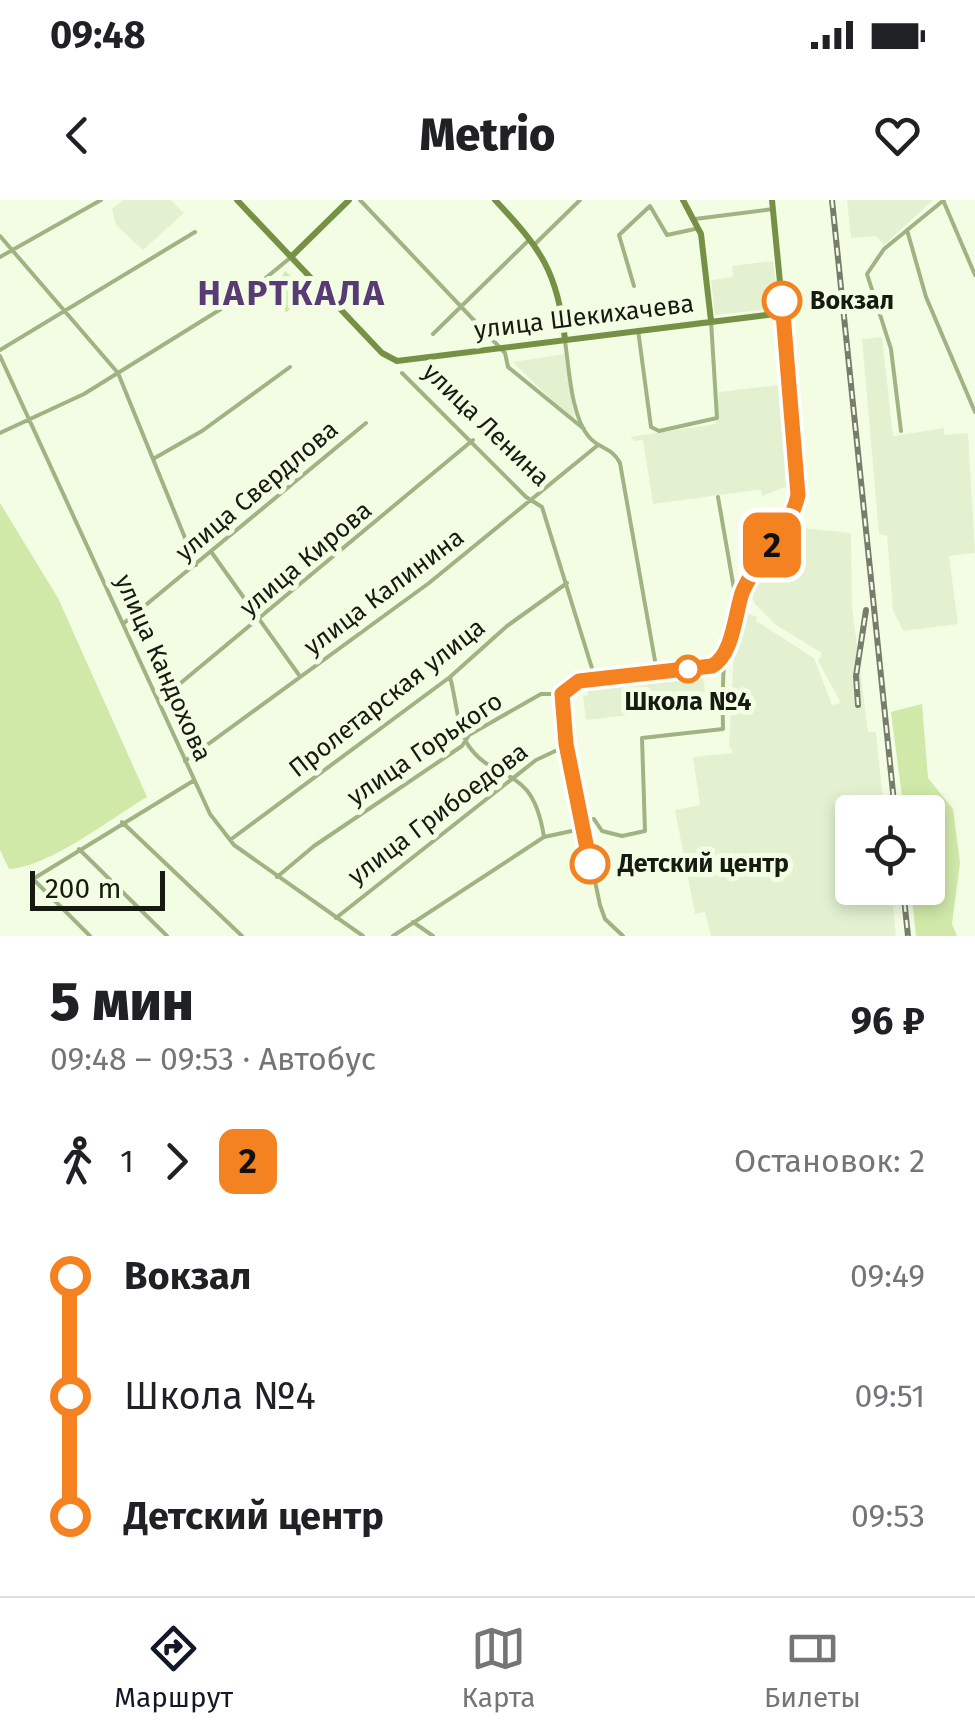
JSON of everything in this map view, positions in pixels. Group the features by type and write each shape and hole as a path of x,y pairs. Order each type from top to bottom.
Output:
{"street":[{"path":"0,257 101,200"},
{"name":"улица Ленина","path":"236,200 391,360"},
{"path":"0,433 118,373 260,284 349,200"},
{"path":"360,200 500,348 508,367 598,445 611,450 620,463 657,672"},
{"path":"494,200 533,241 553,273 584,430"},
{"path":"433,334 580,200"},
{"path":"638,330 651,425 656,431 717,418 711,321 699,228 683,200"},
{"path":"901,431 890,348 866,278 884,249 944,200 975,274"},
{"path":"393,936 544,836 594,819 602,832 622,836 648,829 640,742 646,736 723,729 720,662 741,596 791,516 798,495 772,204 695,218"},
{"path":"634,286 619,236 629,223 650,206 668,235 699,228"},
{"path":"907,230 926,297 975,412"},
{"path":"0,353 195,232"},
{"path":"0,236 118,373 196,565"},
{"name":"улица Шекихачева","path":"391,360 783,314"},
{"name":"улица Кандохова","path":"0,353 194,781 230,840 363,936"},
{"path":"152,459 202,431 290,368"},
{"name":"улица Ленина","path":"402,373 534,500 548,520 596,678"},
{"name":"улица Свердлова","path":"124,623 366,423"},
{"name":"улица Кирова","path":"159,701 259,622 473,440"},
{"name":"улица Калинина","path":"185,761 534,500 598,445"},
{"path":"718,497 731,573 741,596"},
{"path":"212,552 300,677"},
{"name":"Пролетарская улица","path":"230,840 450,678 508,626 568,583"},
{"name":"улица Горького","path":"278,878 314,846 460,747 465,739 541,694 562,694 579,681 720,662"},
{"path":"450,678 465,739 479,756 516,778 535,803 544,836"},
{"path":"562,694 566,746 580,826 601,911 623,936"},
{"name":"улица Грибоедова","path":"336,918 536,760 566,746"},
{"path":"90,936 33,878 194,781"},
{"path":"122,822 242,936"},
{"path":"79,850 167,936"},
{"path":"413,922 433,936"}],"shaded area":[{"path":"123,200 171,200 184,213 143,250 116,225 112,209"},
{"path":"847,200 933,200 884,245 876,236 851,238"},
{"path":"773,261 779,308 715,315 711,280 733,277 732,266"},
{"path":"882,337 893,436 944,428 944,435 968,433 975,553 949,556 958,624 903,631 893,610 887,536 879,534 862,339"},
{"path":"564,354 575,423 513,362"},
{"path":"787,384 791,485 762,496 761,490 653,504 643,440 630,437 716,424 719,392"},
{"path":"791,527 851,533 852,607 868,732 876,732 882,795 835,795 835,905 893,905 896,936 711,936 705,912 695,914 675,810 700,805 693,757 733,753 729,746 734,648 743,612 757,617 756,621 814,658 832,705 841,703 818,661 822,653 776,625 754,603 750,590"},
{"name":"Школа №4","path":"703,671 705,692 662,692 664,711 586,720 583,696 588,695 587,687"}],"green space":[{"path":"285,271 307,292 286,313 277,285"},
{"path":"0,503 58,598 147,797 61,851 9,869 0,850"},
{"path":"922,704 928,778 942,795 902,795 891,712"},
{"path":"945,799 953,809 960,863 952,924 957,936 916,936 913,905 945,905"}],"railway":[{"path":"832,200 893,795"},
{"path":"858,705 856,676 866,610"},
{"path":"905,905 908,936"}],"bus line":[{"name":"2","path":"590,864 566,744 562,694 579,681 712,666 722,658 744,590 791,516 798,495 782,301"}],"place":[{"name":"Вокзал","path":"782,301"},
{"name":"Школа №4","path":"688,669"},
{"name":"Детский центр","path":"590,864"}],"district":[{"name":"НАРТКАЛА","path":"292,293"}]}
